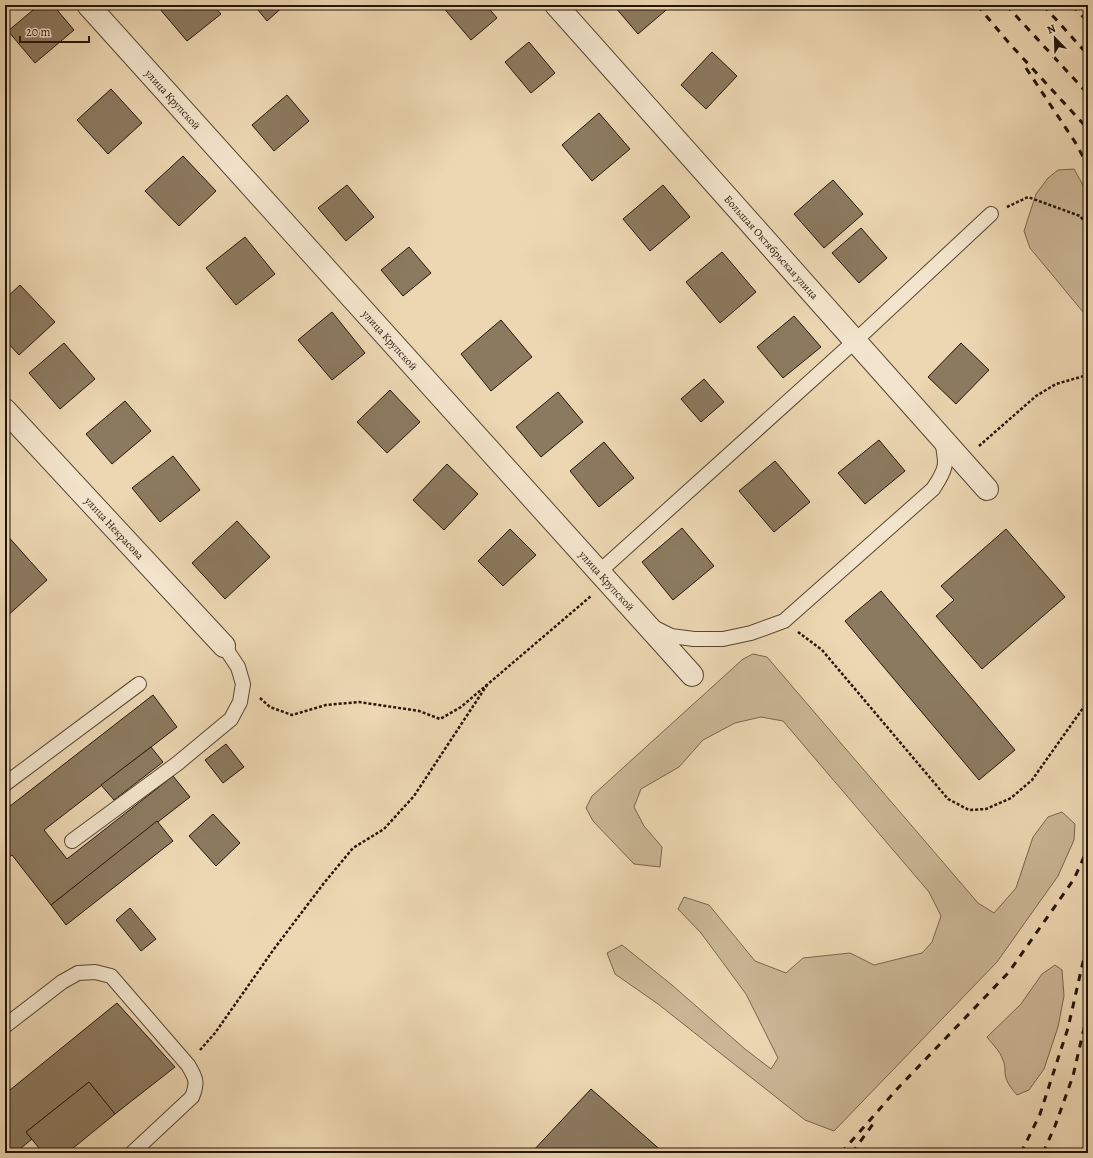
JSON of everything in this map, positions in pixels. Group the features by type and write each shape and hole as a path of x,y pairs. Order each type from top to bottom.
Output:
{"street":[{"name":"улица Крупской","path":"88,5 692,675"},
{"name":"Большая Октябрьская улица","path":"556,5 986,489"},
{"name":"улица Некрасова","path":"5,410 224,646"}],"lane":[{"path":"603,577 990,214"},
{"path":"644,622 671,636 694,639 723,639 751,633 784,621 933,489 944,473 946,458 941,438"},
{"path":"72,841 178,762 231,719 240,702 243,684 238,667 224,646"},
{"path":"5,784 138,684"},
{"path":"5,1026 62,982 78,973 95,972 111,976 188,1065 195,1076 196,1088 192,1097 132,1153"}],"path":[{"path":"990,214 1028,197 1080,216 1088,226"},
{"path":"962,461 1036,396 1056,384 1088,376"},
{"path":"243,684 270,707 292,715 326,705 359,702 419,711 440,719 461,707 487,685 603,577"},
{"path":"784,621 822,650 948,798 969,810 986,810 1011,798 1032,780 1088,701"},
{"path":"188,1065 215,1033 274,949 353,848 384,829 414,796 487,685"}],"shaded area":[{"path":"1074,169 1088,194 1088,318 1030,248 1024,231 1036,194 1048,178 1058,170"},
{"path":"753,654 767,657 978,903 994,913 1016,888 1033,837 1048,817 1062,812 1075,824 1074,840 1058,876 997,962 834,1131 805,1120 658,1004 615,974 607,953 622,945 672,985 745,1049 771,1069 778,1058 746,994 701,933 678,909 684,897 709,905 755,961 786,973 803,958 850,953 874,965 922,953 932,942 941,916 929,892 783,721 761,717 735,723 703,740 679,767 641,789 634,807 644,826 662,847 660,867 634,864 593,821 586,808 592,796 743,659"},
{"path":"1055,965 1062,970 1064,996 1058,1027 1044,1069 1029,1090 1017,1095 1006,1079 1005,1065 1002,1057 987,1037 1021,1004 1042,974"}],"building":[{"path":"39,5 53,5 74,30 35,63 8,31"},
{"path":"162,5 213,5 221,14 187,41 159,8"},
{"path":"254,5 285,5 267,21"},
{"path":"441,5 486,5 497,18 471,40"},
{"path":"617,5 672,5 638,34 615,7"},
{"path":"529,42 555,73 531,93 505,62"},
{"path":"712,52 737,76 706,109 681,85"},
{"path":"111,89 142,123 108,154 77,120"},
{"path":"287,95 309,121 274,151 252,125"},
{"path":"599,113 630,149 592,181 562,145"},
{"path":"183,156 216,191 179,226 145,191"},
{"path":"833,180 863,214 824,248 794,214"},
{"path":"347,185 374,217 346,241 318,208"},
{"path":"663,185 690,217 650,251 623,219"},
{"path":"861,228 887,258 859,283 832,253"},
{"path":"245,237 275,274 236,305 206,268"},
{"path":"409,247 431,273 403,296 381,270"},
{"path":"722,252 756,292 720,323 686,282"},
{"path":"20,285 55,322 19,355 5,340 5,299"},
{"path":"332,312 365,353 332,380 298,340"},
{"path":"794,316 821,347 783,378 757,347"},
{"path":"501,320 532,357 491,391 461,354"},
{"path":"64,343 95,379 60,409 29,373"},
{"path":"961,343 989,370 956,404 928,377"},
{"path":"704,379 724,402 701,422 681,399"},
{"path":"390,390 420,422 387,453 357,422"},
{"path":"558,392 583,422 541,457 516,427"},
{"path":"125,401 151,431 112,464 86,434"},
{"path":"879,440 905,471 865,504 838,473"},
{"path":"604,442 634,478 599,507 570,471"},
{"path":"173,456 200,490 160,522 132,488"},
{"path":"775,461 810,502 774,532 739,491"},
{"path":"447,464 478,494 444,530 413,500"},
{"path":"237,521 270,557 225,599 192,563"},
{"path":"682,528 714,566 673,600 642,562"},
{"path":"510,529 536,555 503,586 478,561"},
{"path":"1006,529 1065,597 982,669 936,616 954,600 941,586"},
{"path":"5,533 47,580 5,618"},
{"path":"881,591 1015,750 979,780 845,621"},
{"path":"153,695 177,727 44,830 67,859 173,776 190,797 51,905 12,855 5,860 5,810"},
{"path":"226,744 244,767 223,783 205,760"},
{"path":"151,747 163,762 114,800 101,785"},
{"path":"213,814 240,843 216,866 189,836"},
{"path":"157,821 173,841 66,925 51,905"},
{"path":"130,908 156,939 141,951 116,920"},
{"path":"117,1003 175,1067 115,1114 89,1082 26,1132 32,1139 15,1153 5,1153 5,1094"},
{"path":"89,1082 115,1114 67,1153 43,1153 26,1132"},
{"path":"591,1089 664,1153 531,1153"}],"railway":[{"path":"977,5 1009,43 1088,129"},
{"path":"1006,5 1088,94"},
{"path":"1043,5 1088,55"},
{"path":"1072,5 1088,22"},
{"path":"1026,68 1075,142 1088,166"},
{"path":"841,1153 898,1088 1009,972 1074,879 1088,848"},
{"path":"1021,1153 1040,1114 1068,1028 1088,940"},
{"path":"1043,1153 1055,1126 1073,1076 1088,1011"},
{"path":"852,1153 873,1124"}]}
